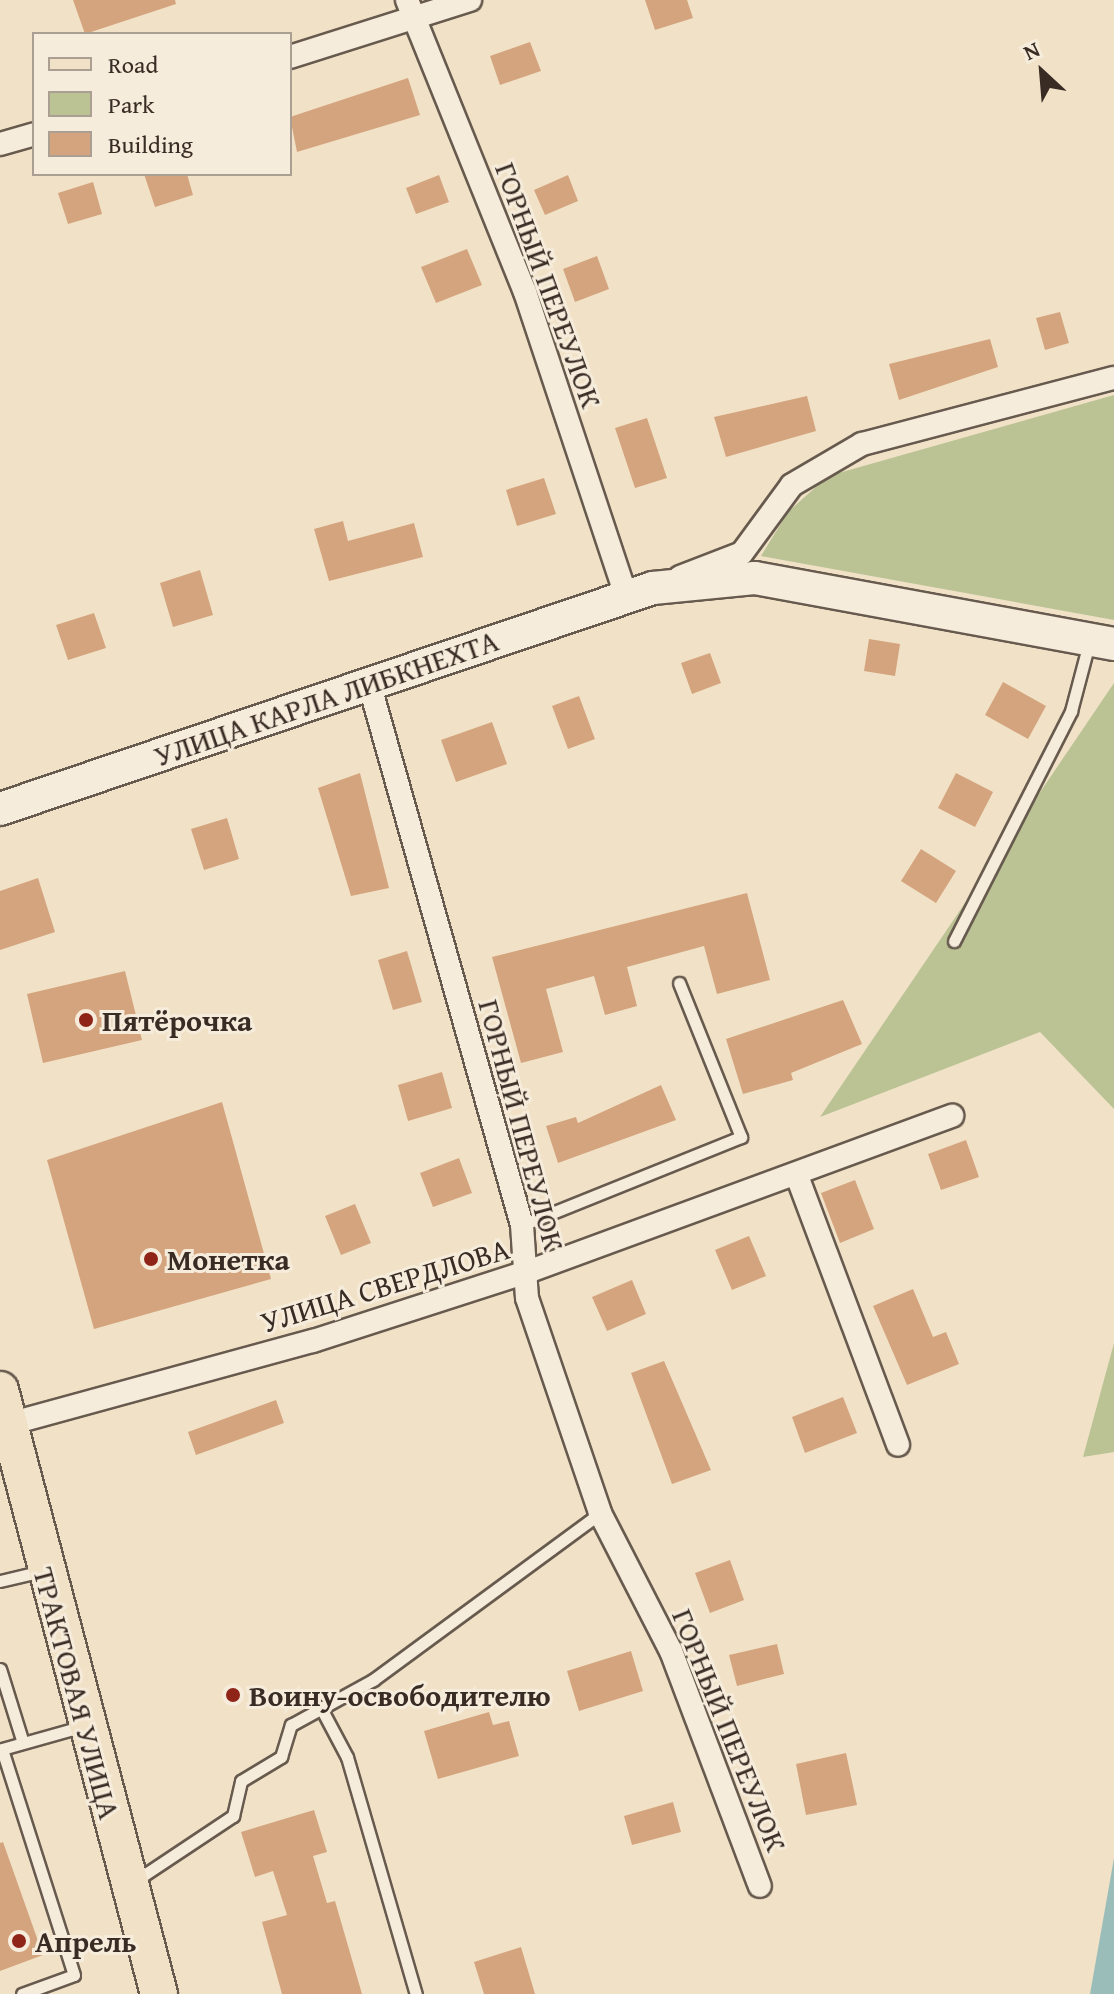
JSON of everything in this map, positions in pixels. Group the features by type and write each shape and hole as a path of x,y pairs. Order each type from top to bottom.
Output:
{"main road":[{"name":"ТРАКТОВАЯ УЛИЦА","path":"4,1407 9,1465 45,1570 159,1994"}],"street":[{"path":"292,56 411,10 470,0"},
{"name":"ГОРНЫЙ ПЕРЕУЛОК","path":"411,10 525,292 640,591"},
{"path":"0,144 32,135"},
{"name":"УЛИЦА КАРЛА ЛИБКНЕХТА","path":"0,809 640,591 742,553 792,485 862,444 1114,378"},
{"name":"УЛИЦА КАРЛА ЛИБКНЕХТА","path":"640,591 755,578 1102,642"},
{"name":"ГОРНЫЙ ПЕРЕУЛОК","path":"369,683 522,1225 530,1271 527,1298 600,1513 671,1651 760,1886"},
{"name":"УЛИЦА СВЕРДЛОВА","path":"4,1407 313,1341 530,1271 797,1176 952,1116"},
{"path":"797,1176 898,1445"}],"lane":[{"path":"954,941 1071,711 1102,642"},
{"path":"522,1225 741,1137 679,983"},
{"path":"128,1886 233,1816 241,1781 281,1757 291,1725 322,1710 600,1513"},
{"path":"0,1581 45,1570"},
{"path":"0,1669 23,1743"},
{"path":"322,1710 347,1757 416,1994"},
{"path":"22,1994 74,1975 2,1749 85,1726"}],"green space":[{"path":"1114,395 1114,620 761,556 788,512 828,476"},
{"path":"1114,683 1114,1109 1040,1032 820,1117"},
{"path":"1114,1343 1114,1452 1083,1457"}],"water":[{"path":"1114,1858 1114,1994 1090,1994"}],"building":[{"path":"73,0 175,0 176,4 84,32"},
{"path":"645,0 687,0 693,18 655,30"},
{"path":"530,42 541,71 500,85 490,56"},
{"path":"408,78 420,115 297,152 292,116"},
{"path":"439,175 449,202 416,214 406,188"},
{"path":"568,175 578,201 545,215 534,190"},
{"path":"145,176 188,176 193,195 155,207"},
{"path":"93,182 102,214 68,224 58,193"},
{"path":"467,249 482,285 436,303 421,267"},
{"path":"597,256 609,289 575,302 563,269"},
{"path":"1060,312 1069,343 1045,350 1036,318"},
{"path":"990,339 998,367 899,400 889,364"},
{"path":"807,396 816,431 726,457 714,417"},
{"path":"647,418 667,478 635,488 615,428"},
{"path":"544,478 556,514 517,526 506,490"},
{"path":"343,521 348,541 414,523 423,557 329,581 314,529"},
{"path":"200,570 213,615 173,627 160,583"},
{"path":"94,613 106,648 68,660 56,625"},
{"path":"869,639 900,644 895,676 864,671"},
{"path":"710,653 721,683 692,694 681,663"},
{"path":"1003,682 1046,706 1028,739 985,715"},
{"path":"579,696 595,739 568,749 552,706"},
{"path":"492,722 507,764 456,782 441,740"},
{"path":"360,773 389,888 351,896 318,788"},
{"path":"956,773 993,792 975,827 938,808"},
{"path":"227,818 239,859 204,870 191,829"},
{"path":"921,849 956,871 936,903 901,881"},
{"path":"38,878 55,932 0,950 0,891"},
{"path":"747,893 770,980 717,994 704,946 627,967 637,1006 605,1015 594,976 546,989 563,1052 521,1063 492,957"},
{"path":"407,951 422,1002 393,1010 378,960"},
{"path":"125,971 142,1040 43,1063 27,994"},
{"path":"843,1000 862,1044 791,1073 793,1080 743,1094 726,1039"},
{"path":"442,1072 452,1108 408,1121 398,1085"},
{"path":"661,1085 676,1120 558,1163 546,1126 576,1117 578,1123"},
{"path":"222,1102 271,1279 94,1329 47,1160"},
{"path":"966,1140 979,1177 941,1190 928,1154"},
{"path":"459,1158 472,1193 433,1207 420,1173"},
{"path":"855,1180 874,1229 840,1243 821,1193"},
{"path":"355,1204 371,1243 341,1255 325,1216"},
{"path":"749,1236 766,1276 732,1290 715,1250"},
{"path":"632,1280 646,1314 607,1331 592,1297"},
{"path":"913,1289 933,1337 946,1332 959,1364 907,1385 873,1306"},
{"path":"664,1361 711,1470 672,1484 631,1373"},
{"path":"843,1397 857,1433 805,1453 792,1417"},
{"path":"276,1400 284,1423 196,1455 188,1432"},
{"path":"730,1560 744,1600 710,1613 695,1573"},
{"path":"777,1644 784,1674 737,1686 729,1655"},
{"path":"631,1651 643,1691 579,1711 567,1671"},
{"path":"489,1712 493,1725 509,1721 519,1756 438,1779 424,1731"},
{"path":"846,1753 857,1805 806,1815 796,1764"},
{"path":"673,1802 681,1832 632,1845 624,1816"},
{"path":"314,1810 327,1852 313,1856 327,1903 335,1901 362,1994 282,1994 262,1922 287,1915 273,1871 255,1877 241,1832"},
{"path":"3,1842 43,1955 0,1971 0,1843"},
{"path":"521,1947 535,1994 484,1994 474,1962"}],"place":[{"name":"Пятёрочка","path":"86,1020"},
{"name":"Монетка","path":"151,1259"},
{"name":"Воину-освободителю","path":"233,1695"},
{"name":"Апрель","path":"19,1941"}]}
